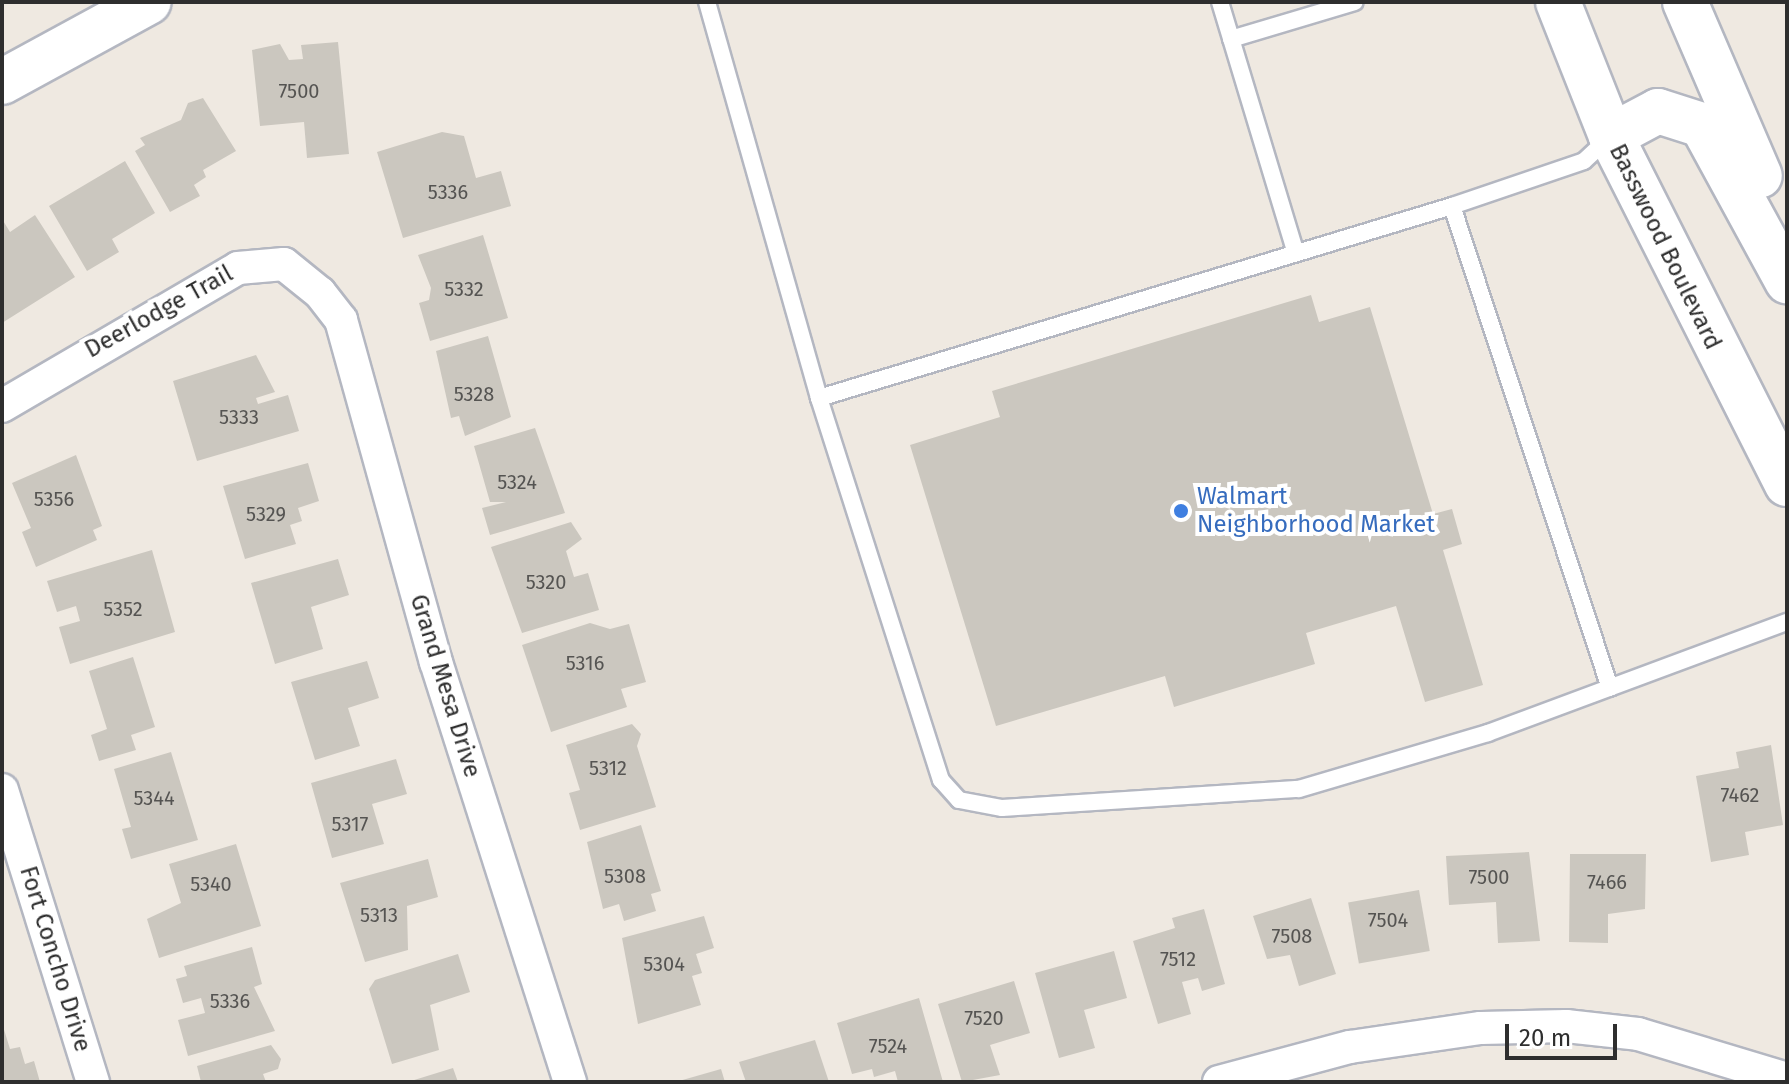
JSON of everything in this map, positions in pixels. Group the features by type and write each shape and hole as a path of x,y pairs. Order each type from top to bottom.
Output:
{"main road":[{"path":"2,82 149,2"},
{"name":"Basswood Boulevard","path":"1558,2 1611,136 1787,484"},
{"path":"1685,2 1787,228"},
{"path":"1611,136 1658,111 1702,125 1787,281"}],"street":[{"name":"Deerlodge Trail","path":"2,406 238,268 284,264 320,293"},
{"name":"Grand Mesa Drive","path":"320,293 341,320 436,662 570,1082"},
{"name":"Fort Concho Drive","path":"2,790 93,1082"},
{"path":"1219,1082 1350,1047 1481,1028 1566,1026 1653,1037 1787,1079"}],"lane":[{"path":"707,2 819,398 941,780 959,800 1002,808 1299,789 1610,688 1787,622"},
{"path":"1220,2 1296,253"},
{"path":"1231,39 1317,7 1355,2"},
{"path":"819,398 1452,206 1584,161 1611,136"},
{"path":"1452,206 1610,688"}],"building":[{"path":"338,42 349,154 307,158 304,122 260,126 252,50 280,44 289,60 303,59 301,45"},
{"path":"203,98 236,151 203,170 206,177 194,185 200,196 170,212 135,151 145,145 140,138 181,120 188,103"},
{"path":"442,132 464,136 476,178 501,171 511,206 403,238 377,152"},
{"path":"125,161 155,213 112,239 119,252 87,271 49,206"},
{"path":"35,215 75,277 2,323 2,219 10,232"},
{"path":"483,235 508,318 430,341 419,303 429,300 431,288 418,255"},
{"name":"Walmart Neighborhood Market","path":"1311,295 1319,322 1370,307 1433,514 1452,509 1462,544 1443,550 1483,685 1425,702 1396,606 1306,633 1315,664 1174,707 1165,676 996,726 910,445 1000,417 992,391"},
{"path":"488,336 511,417 465,436 459,416 451,418 436,351"},
{"path":"256,355 275,392 256,398 258,404 288,395 299,431 197,461 173,381"},
{"path":"535,428 565,513 490,535 482,508 506,502 490,502 474,446"},
{"path":"76,455 102,526 93,530 97,540 36,567 22,532 31,528 12,483"},
{"path":"308,463 319,501 298,508 302,521 290,525 296,544 245,559 223,486"},
{"path":"571,522 582,539 566,551 574,577 588,573 599,610 522,633 491,547"},
{"path":"152,550 175,632 70,664 59,627 80,621 76,606 57,612 47,581"},
{"path":"338,559 349,595 311,607 323,649 275,664 251,583"},
{"path":"590,623 610,629 629,624 646,682 621,689 627,707 551,732 522,645"},
{"path":"133,657 155,727 131,735 136,750 99,761 91,735 107,729 89,671"},
{"path":"367,661 379,698 348,708 360,746 315,760 291,682"},
{"path":"632,724 641,734 637,746 656,807 580,830 569,793 580,790 566,745"},
{"path":"1771,745 1783,825 1745,832 1749,855 1711,862 1696,776 1739,768 1736,752"},
{"path":"171,752 198,840 131,859 122,829 131,827 114,769"},
{"path":"396,759 407,794 372,804 384,844 332,858 311,783"},
{"path":"641,825 661,891 651,894 656,911 624,921 619,904 603,909 587,842"},
{"path":"236,844 261,926 159,958 147,919 181,903 169,864"},
{"path":"1529,852 1540,941 1498,943 1496,902 1449,905 1446,856"},
{"path":"1570,854 1646,854 1645,909 1608,914 1608,943 1569,942"},
{"path":"428,859 438,897 407,906 408,950 365,962 340,883"},
{"path":"1419,890 1430,951 1359,964 1348,903"},
{"path":"1311,898 1336,974 1299,986 1290,955 1267,959 1253,916"},
{"path":"1204,909 1225,984 1202,991 1198,978 1182,982 1191,1014 1158,1024 1133,941 1175,928 1172,918"},
{"path":"704,916 714,948 696,954 702,973 692,976 701,1005 638,1024 622,938"},
{"path":"252,947 262,984 254,987 275,1031 188,1056 178,1020 205,1013 201,998 183,1003 176,979 187,976 184,966"},
{"path":"1114,951 1127,998 1084,1010 1095,1048 1059,1058 1035,973"},
{"path":"458,954 470,992 430,1005 439,1050 392,1064 369,989 375,980"},
{"path":"1014,981 1030,1033 990,1045 1000,1075 962,1082 938,1004"},
{"path":"919,998 943,1082 898,1082 895,1071 874,1077 872,1069 852,1074 837,1023"},
{"path":"2,1023 10,1049 20,1047 25,1064 34,1061 40,1082 2,1082"},
{"path":"815,1040 829,1082 746,1082 739,1062"},
{"path":"271,1045 281,1059 278,1069 263,1074 266,1082 201,1082 197,1066"},
{"path":"453,1068 458,1082 411,1082 411,1081"},
{"path":"721,1069 725,1082 679,1082 679,1081"}],"place":[{"name":"Walmart Neighborhood Market","path":"1181,511"}]}
